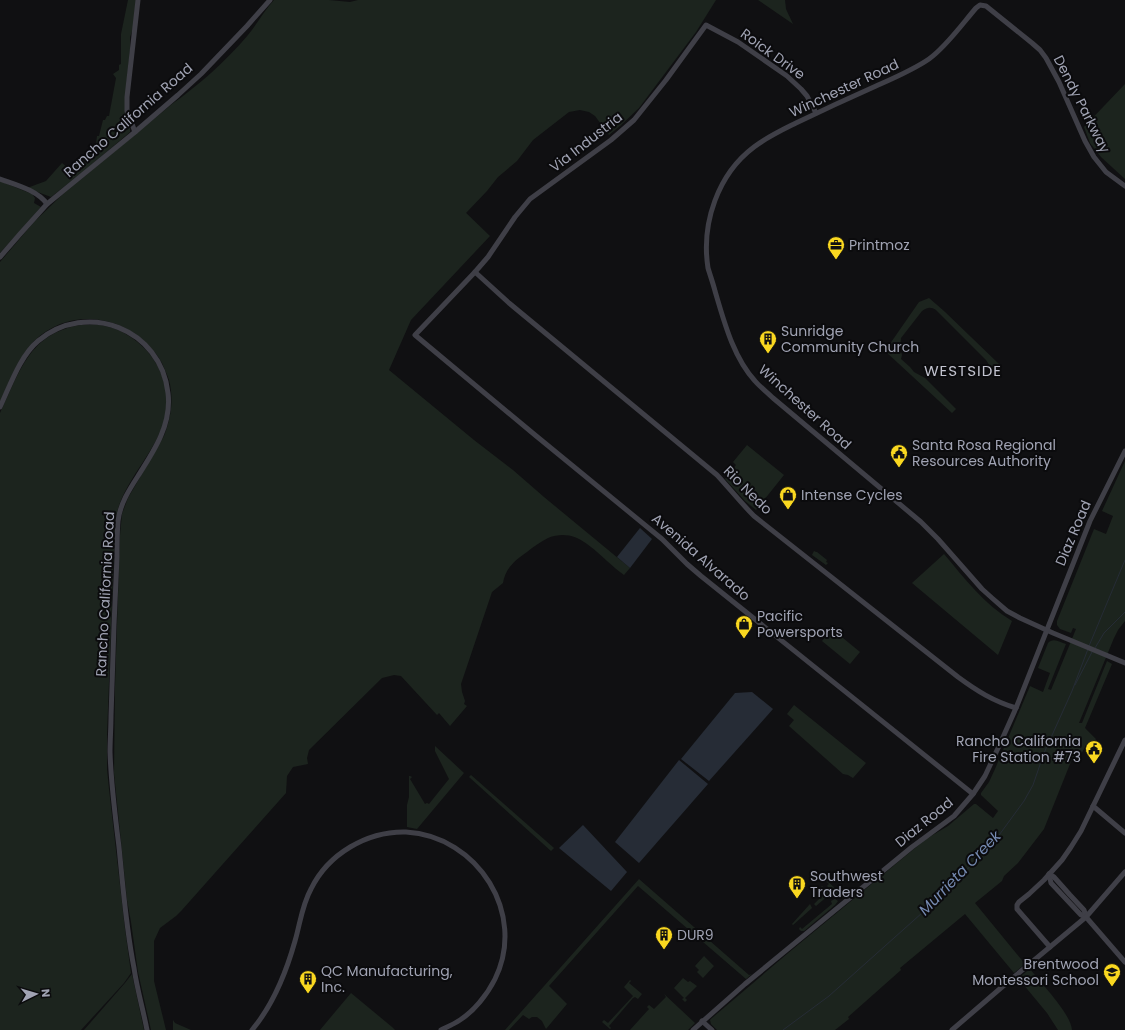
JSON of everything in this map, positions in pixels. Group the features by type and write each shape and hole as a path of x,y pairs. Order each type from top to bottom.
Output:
{"street":[{"path":"135,132 126,104 138,0"},
{"name":"Rancho California Road","path":"0,257 48,204 178,95 218,56 270,0"},
{"name":"Winchester Road","path":"980,5 930,59 768,137 748,152 727,176 714,202 707,233 709,269 720,308 733,345 740,359 754,380 921,522 982,589 1001,606 1046,630 1125,663"},
{"name":"Dendy Parkway","path":"980,5 986,6 1040,50 1054,72 1085,141 1094,156 1106,172 1125,186"},
{"name":"Roick Drive","path":"706,26 738,42 787,76 807,96 816,113"},
{"name":"Via Industria","path":"415,335 488,258 515,217 530,200 611,140 634,120 706,26"},
{"path":"0,179 34,192 48,204"},
{"name":"Rio Nedo","path":"476,272 519,312 717,475 737,499 754,516 968,685 991,699 1016,708"},
{"name":"Rancho California Road","path":"0,407 22,362 32,347 51,332 66,326 83,322 104,323 131,333 152,352 161,368 167,385 169,403 165,428 124,498 119,517 112,674 110,749 114,808 128,936 147,1030"},
{"name":"Avenida Alvarado","path":"415,335 660,537 701,576 973,794"},
{"name":"Diaz Road","path":"693,1030 744,984 912,847 954,816 973,794 985,776 1016,708 1090,521 1125,451"},
{"path":"1050,947 1017,909 1017,905 1044,880 1062,860 1071,847 1081,831 1125,740"},
{"path":"1093,806 1125,833"},
{"path":"252,1030 268,1008 279,986 295,942 310,890 318,877 338,855 366,839 378,835 406,832 424,834 441,840 454,846 473,861 483,872 492,886 498,899 503,919 503,949 495,978 485,995 476,1005 460,1020 441,1030"},
{"path":"952,1030 1086,917 1125,872"},
{"path":"1049,874 1051,883 1081,915 1086,917 1125,962"},
{"path":"702,1021 712,1030"}],"shaded area":[{"path":"128,0 136,0 133,28 130,37 125,99 125,109 130,126 130,132 51,197 27,188 46,181 62,163 68,168 76,162 84,160 96,144 97,136 99,136 103,120 109,116 116,78 113,74 119,70 119,65 121,64 121,34"},
{"path":"274,0 329,0 350,2 358,0 716,0 696,32 639,108 620,126 609,135 595,116 589,112 580,110 569,112 533,140 517,161 498,177 466,213 490,236 411,320 389,370 513,470 630,568 624,575 588,544 566,535 548,538 518,558 508,569 503,583 492,592 461,684 465,701 464,704 467,706 450,726 439,713 437,715 401,676 394,675 382,678 309,750 307,758 308,764 293,767 287,776 286,793 182,910 160,928 154,941 154,981 166,1030 151,1030 138,972 127,900 114,773 115,686 122,514 128,498 164,436 171,408 171,387 162,363 151,347 137,335 120,326 103,320 85,319 67,322 50,329 34,341 23,354 0,402 0,262 34,222 62,195 202,81 240,45"},
{"path":"758,0 785,0 786,9 793,24"},
{"path":"1125,84 1125,179 1101,157 1090,143 1084,127"},
{"path":"0,181 32,194 35,198 34,203 41,207 0,253"},
{"path":"929,298 999,364 993,371 986,360 936,310 929,308 922,311 901,338 901,359 914,372 925,378 956,409 952,413 885,351 919,302"},
{"path":"81,325 100,325 114,328 137,341 151,355 157,365 164,381 167,397 166,413 162,428 148,455 124,494 118,508 115,523 107,769 131,973 124,983 81,1030 0,1030 0,413 21,369 28,357 38,346 49,336 63,329"},
{"path":"747,445 784,475 756,510 745,501 725,479 736,465 733,462"},
{"path":"1125,461 1125,621 1114,638 1079,723 1082,723 1107,661 1112,664 1085,728 1096,739 1093,744 1086,745 1077,762 1072,759 1044,829 1018,863 1004,876 1002,881 975,903 1025,964 1014,973 965,914 900,968 901,970 848,1017 849,1019 835,1030 717,1030 711,1024 710,1020 712,1018 926,839 948,826 974,804 993,818 998,811 981,795 981,793 989,782 995,769 1030,686 1043,692 1050,673 1038,668 1048,643 1054,640 1066,644 1048,689 1051,690 1076,629 1073,628 1071,633 1060,629 1057,625 1057,621 1094,529 1106,534 1113,516 1102,511"},
{"path":"640,528 652,539 630,568 617,557"},
{"path":"814,551 827,560 826,562 828,563 826,565 812,555"},
{"path":"944,554 967,582 984,599 1012,621 998,655 912,583"},
{"path":"832,629 860,652 850,664 822,641"},
{"path":"752,692 773,709 709,781 681,759 735,693"},
{"path":"794,705 866,763 853,778 843,774 789,726 794,720 787,714"},
{"path":"435,746 464,773 417,829 407,827 409,776 412,777 410,779 425,804 429,804 449,779 435,751"},
{"path":"679,760 708,784 639,863 615,842"},
{"path":"471,775 554,848 551,851 469,777"},
{"path":"583,825 627,872 611,891 559,848"},
{"path":"817,872 845,897 841,898 827,886 829,884"},
{"path":"639,879 749,975 752,974 746,979 638,886 549,986 567,1004 546,1029 542,1021 537,1017 532,1017 529,1019 523,1015 509,1030 505,1030"},
{"path":"822,886 830,894 816,906 814,904 823,895 818,891"},
{"path":"835,899 838,901 835,905 804,931 799,929 800,927 802,929 832,904 831,901"},
{"path":"810,904 812,908 793,925 792,924"},
{"path":"704,956 714,966 703,978 697,972 699,970 695,966"},
{"path":"1030,969 1061,1007 1067,1016 1072,1030 1058,1030 1047,1013 1018,978"},
{"path":"132,974 144,1030 84,1030 125,983"},
{"path":"683,978 697,986 685,998 687,1000 685,1002 682,999 684,998 674,988"},
{"path":"630,980 631,981 629,983 642,994 638,999 635,997 633,998 609,1026 611,1028 610,1029 602,1022 604,1020 608,1023 633,996 624,987"},
{"path":"351,993 392,1027 395,1030 320,1030"},
{"path":"664,994 695,1023 688,1030 630,1030 649,1009 647,1007 649,1005 654,1009 666,997"},
{"path":"173,1020 175,1023 191,1030 173,1030"}],"waterway":[{"name":"Murrieta Creek","path":"1089,646 1125,560"},
{"path":"1095,648 1104,633 1125,612"},
{"name":"Murrieta Creek","path":"783,1030 829,996 941,896 994,842 1024,801 1033,785 1044,753 1072,691 1088,649"},
{"name":"Murrieta Creek","path":"1075,685 1092,652"}],"place":[{"name":"Printmoz","path":"836,260"},
{"name":"Sunridge Community Church","path":"768,354"},
{"name":"Santa Rosa Regional Resources Authority","path":"899,468"},
{"name":"Intense Cycles","path":"788,510"},
{"name":"Pacific Powersports","path":"744,639"},
{"name":"Rancho California Fire Station #73","path":"1094,764"},
{"name":"Southwest Traders","path":"797,899"},
{"name":"DUR9","path":"664,950"},
{"name":"Brentwood Montessori School","path":"1112,987"},
{"name":"QC Manufacturing, Inc.","path":"308,994"}],"district":[{"name":"WESTSIDE","path":"963,371"}]}
